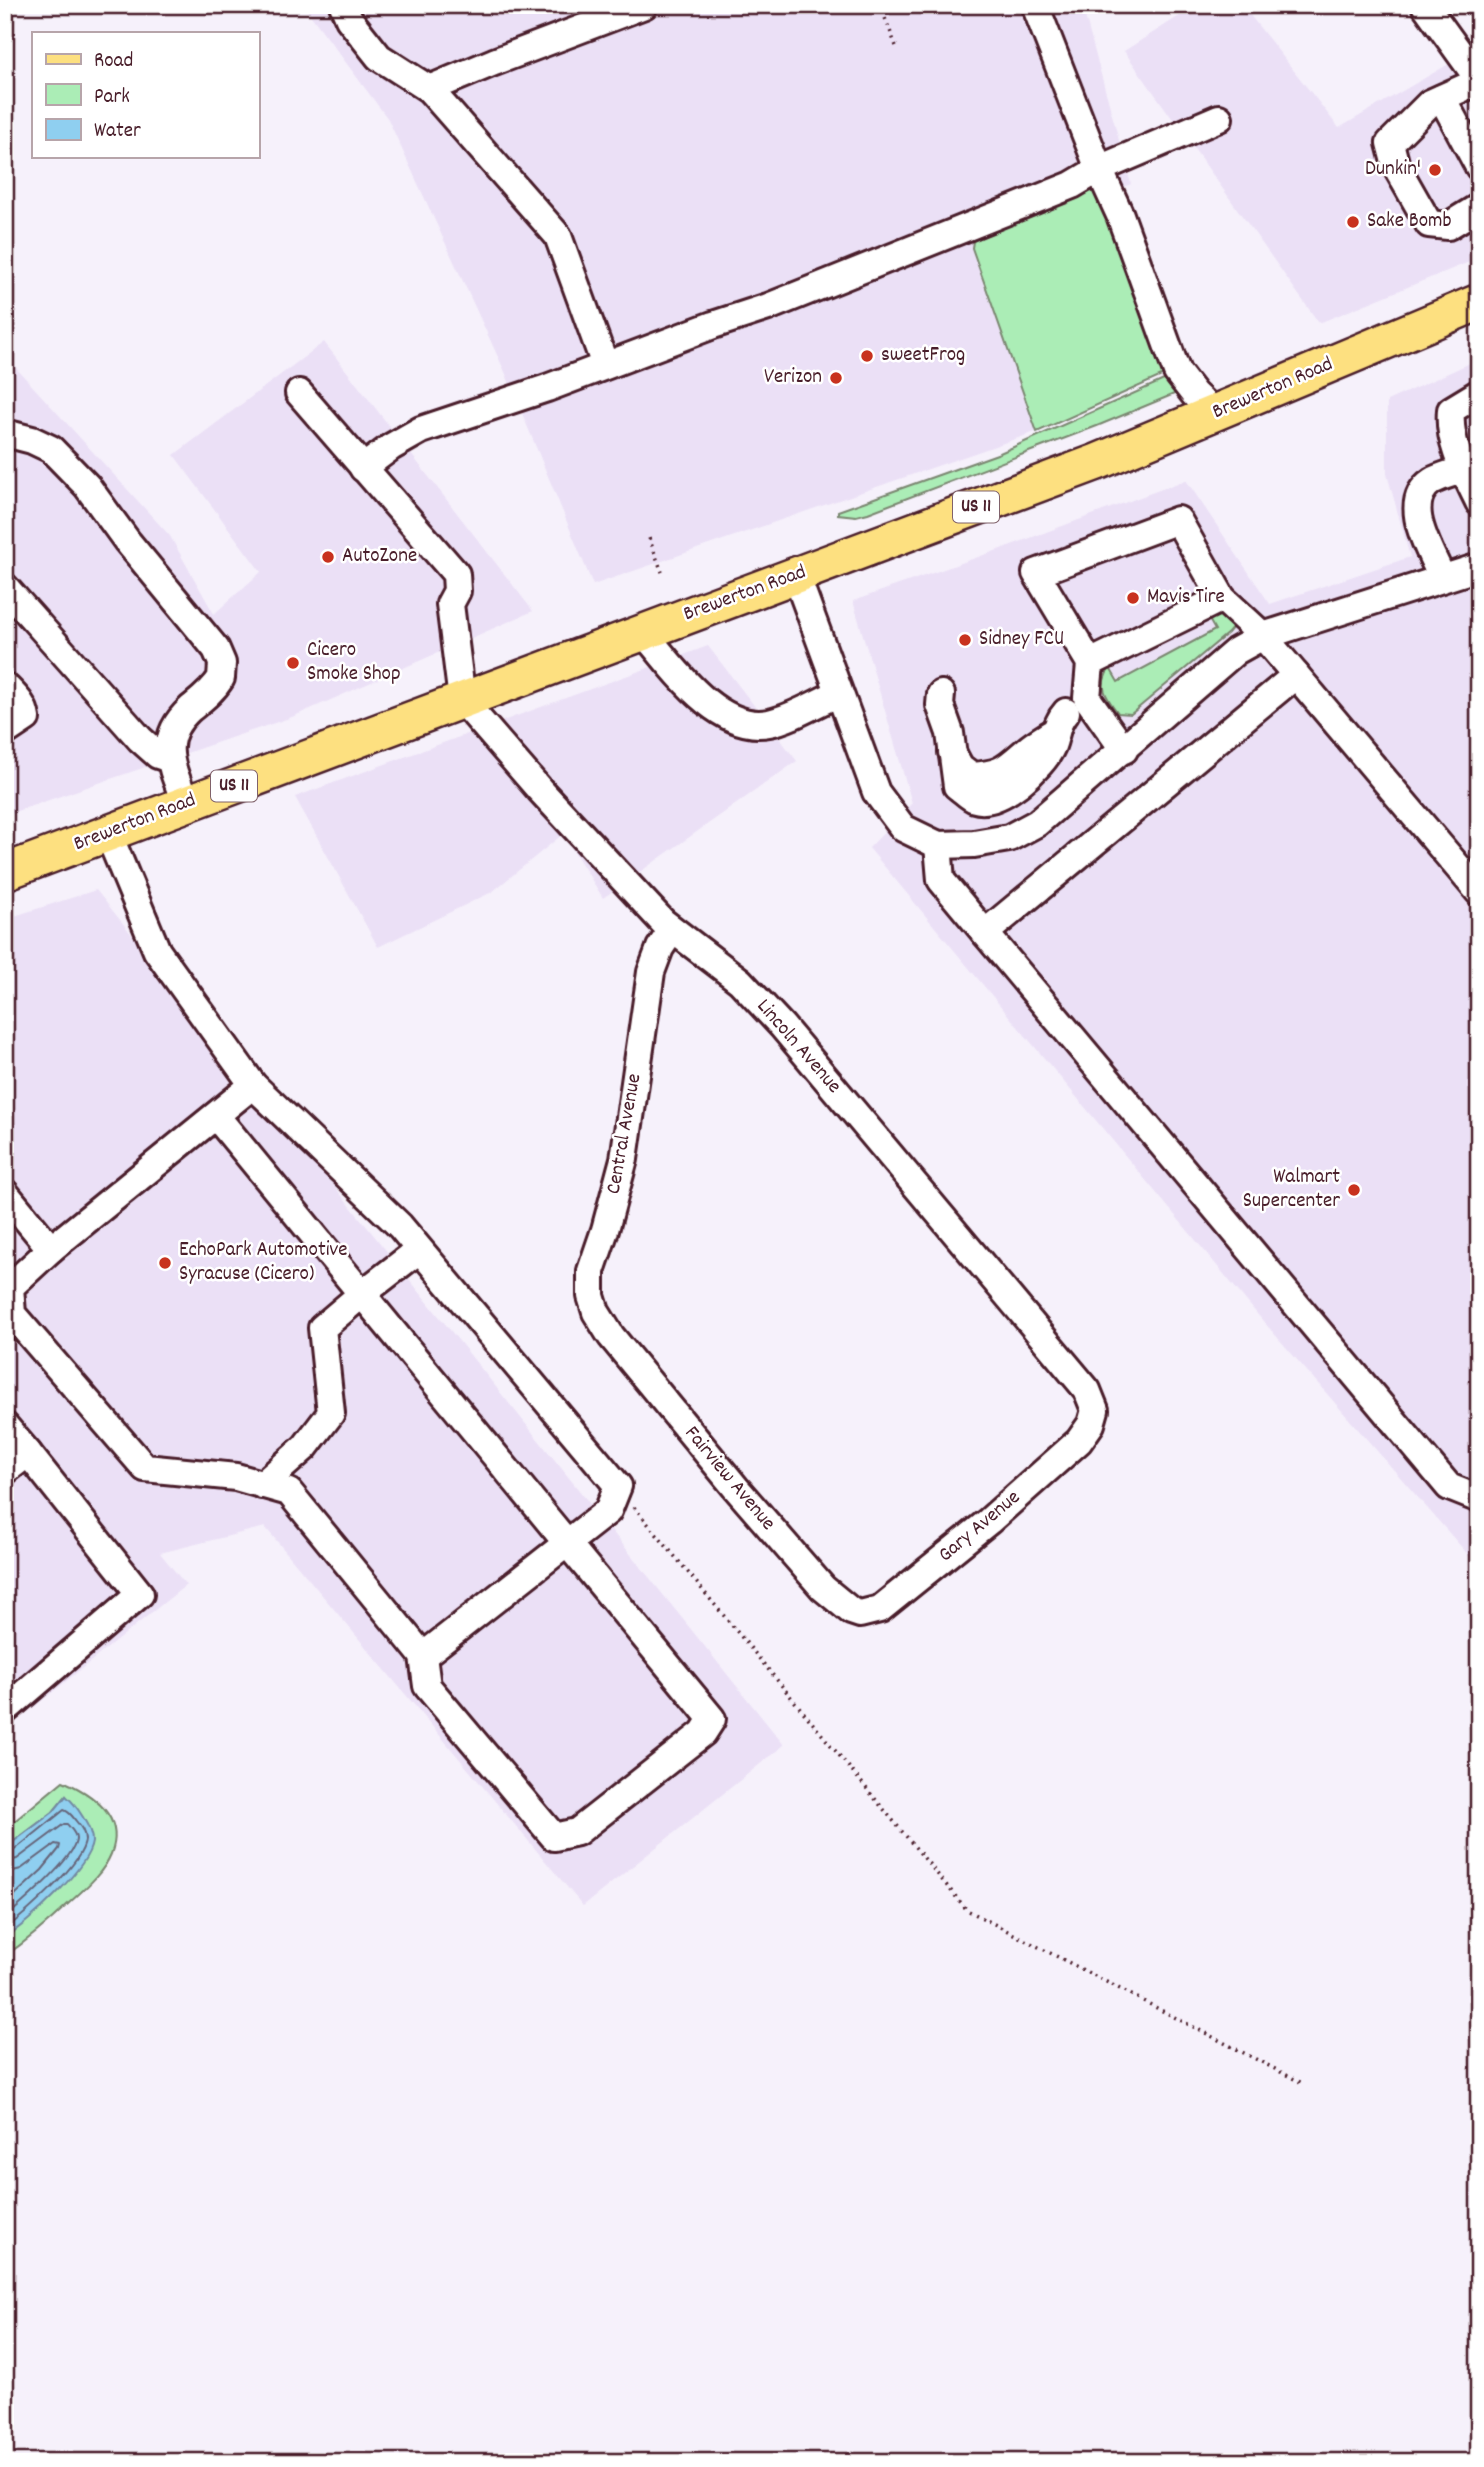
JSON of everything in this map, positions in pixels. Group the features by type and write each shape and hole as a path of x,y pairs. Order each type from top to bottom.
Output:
{"main road":[{"name":"Brewerton Road","path":"9,863 108,833 1097,462 1479,302"}],"street":[{"path":"343,5 349,19 379,57 429,89 558,236 605,365"},
{"path":"429,89 644,5"},
{"path":"1035,5 1099,169 1120,215 1177,372 1194,394 1214,413"},
{"path":"1425,5 1479,80 1430,103 1390,143 1396,166 1429,224 1448,226 1479,207"},
{"path":"1442,98 1479,167"},
{"path":"363,468 391,447 421,430 547,388 778,302 1072,185 1099,169 1219,118"},
{"path":"299,393 456,574 457,591 450,604 462,700"},
{"path":"1479,393 1451,410 1450,427 1479,502"},
{"path":"5,433 32,440 51,449 87,486 127,541 216,649 222,663 221,678 174,728 169,741 170,759 186,804"},
{"path":"1442,578 1417,516 1417,499 1431,482 1464,469"},
{"path":"1124,750 1087,698 1090,663 1036,573 1178,520 1222,598 1263,636 1479,892"},
{"path":"796,575 876,792 903,828 938,845 974,844 1009,838 1037,823 1236,651 1263,636 1479,567"},
{"path":"5,587 140,739 158,755 170,759"},
{"path":"1090,663 1222,598"},
{"path":"643,632 699,694 735,720 753,724 772,723 839,693"},
{"path":"985,933 1296,675"},
{"path":"5,686 18,699 25,710 26,718 5,732"},
{"path":"941,694 940,705 950,733 951,750 960,768 972,776 1003,771 1061,722"},
{"name":"Lincoln Avenue","path":"462,700 540,790 673,930 740,981 782,1026 1087,1390 1095,1410 1091,1424"},
{"path":"108,833 157,951 253,1085 400,1226 618,1486 608,1511 424,1656"},
{"path":"938,845 941,880 1449,1487 1479,1499"},
{"name":"Central Avenue","path":"611,1336 596,1312 591,1296 592,1270 624,1159 651,972 660,948 673,930"},
{"path":"216,1116 712,1719 703,1733 577,1832 554,1837 427,1686 424,1656 289,1493 236,1477 145,1468 12,1314 10,1287 51,1249 253,1085"},
{"path":"5,1193 51,1249"},
{"path":"262,1485 305,1447 331,1413 322,1328 419,1250"},
{"name":"Fairview Avenue","path":"611,1336 822,1588 857,1613"},
{"name":"Gary Avenue","path":"857,1613 880,1609 989,1521 1079,1441 1091,1424"},
{"path":"5,1426 140,1594 5,1710"},
{"path":"5,1471 28,1453"}],"path":[{"path":"880,5 896,46"},
{"path":"649,538 662,572"},
{"path":"618,1486 967,1910 1304,2084"}],"shaded area":[{"path":"303,5 1082,5 1131,184 976,249 1047,428 593,585 505,372 388,119"},
{"path":"1197,5 1242,5 1339,128 1459,58 1479,61 1479,258 1319,323 1124,51"},
{"path":"324,342 533,611 292,717 5,815 5,356 170,536 214,614 261,572 174,455"},
{"path":"1479,359 1479,1567 1263,1321 869,848 912,803 853,601 1186,480 1270,604 1410,557 1387,474 1387,401"},
{"path":"708,646 797,761 603,898 563,834 492,892 378,947 295,797"},
{"path":"96,890 784,1745 583,1906 265,1527 160,1553 186,1585 5,1730 5,919"}],"green space":[{"path":"1094,191 1100,194 1167,370 1164,375 1037,432 972,248 973,241 1083,192"},
{"path":"1170,379 1179,392 868,513 856,516 838,514 838,511 1000,453"},
{"path":"1221,610 1233,618 1232,628 1228,633 1131,714 1118,713 1104,686 1110,668 1118,682 1215,630 1207,616"},
{"path":"63,1781 104,1808 114,1829 111,1854 98,1875 86,1887 38,1931 5,1956 5,1937 38,1911 73,1874 79,1814 66,1796 53,1812 5,1848 5,1829"}],"water":[{"path":"66,1796 90,1830 92,1842 88,1853 56,1894 5,1937 5,1848 53,1812"}],"place":[{"name":"Dunkin'","path":"1435,170"},
{"name":"Sake Bomb","path":"1353,222"},
{"name":"sweetFrog","path":"867,356"},
{"name":"Verizon","path":"836,378"},
{"name":"AutoZone","path":"328,557"},
{"name":"Mavis Tire","path":"1133,598"},
{"name":"Sidney FCU","path":"965,640"},
{"name":"Cicero Smoke Shop","path":"293,663"},
{"name":"Walmart Supercenter","path":"1354,1190"},
{"name":"EchoPark Automotive Syracuse (Cicero)","path":"165,1263"}]}
